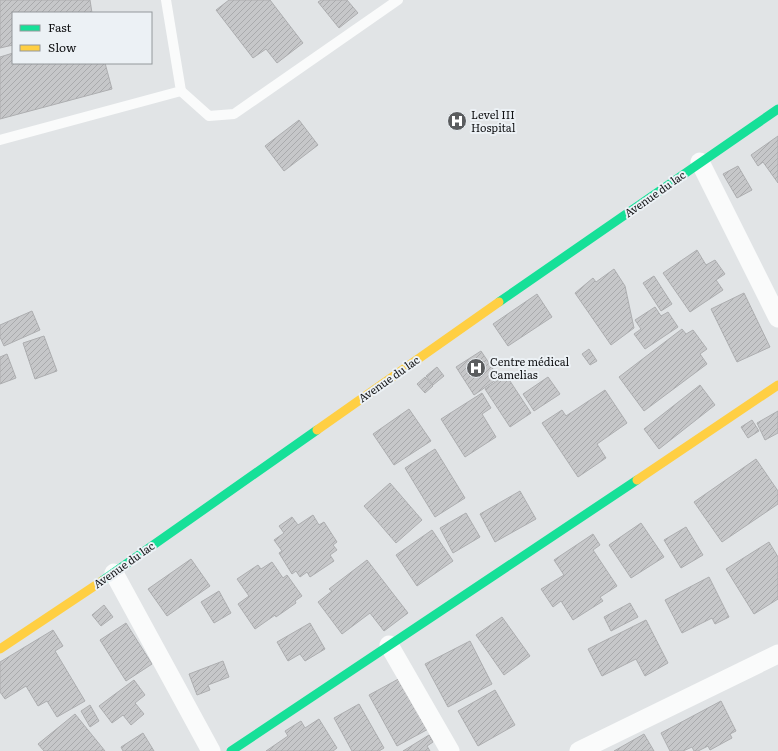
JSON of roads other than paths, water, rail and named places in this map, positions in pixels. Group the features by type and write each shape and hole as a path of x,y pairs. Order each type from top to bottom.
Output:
{"main road":[{"name":"Avenue du lac","path":"0,649 114,573 444,340 778,109"},
{"path":"230,751 778,385"}],"street":[{"path":"700,162 778,318"},
{"path":"114,573 211,751"},
{"path":"389,645 450,751"},
{"path":"579,751 778,654"}],"lane":[{"path":"166,0 182,91 209,116 234,114 398,0"},
{"path":"0,140 182,91"}],"place":[{"name":"Level III Hospital","path":"457,121"},
{"name":"Centre médical Camelias","path":"476,368"}]}
